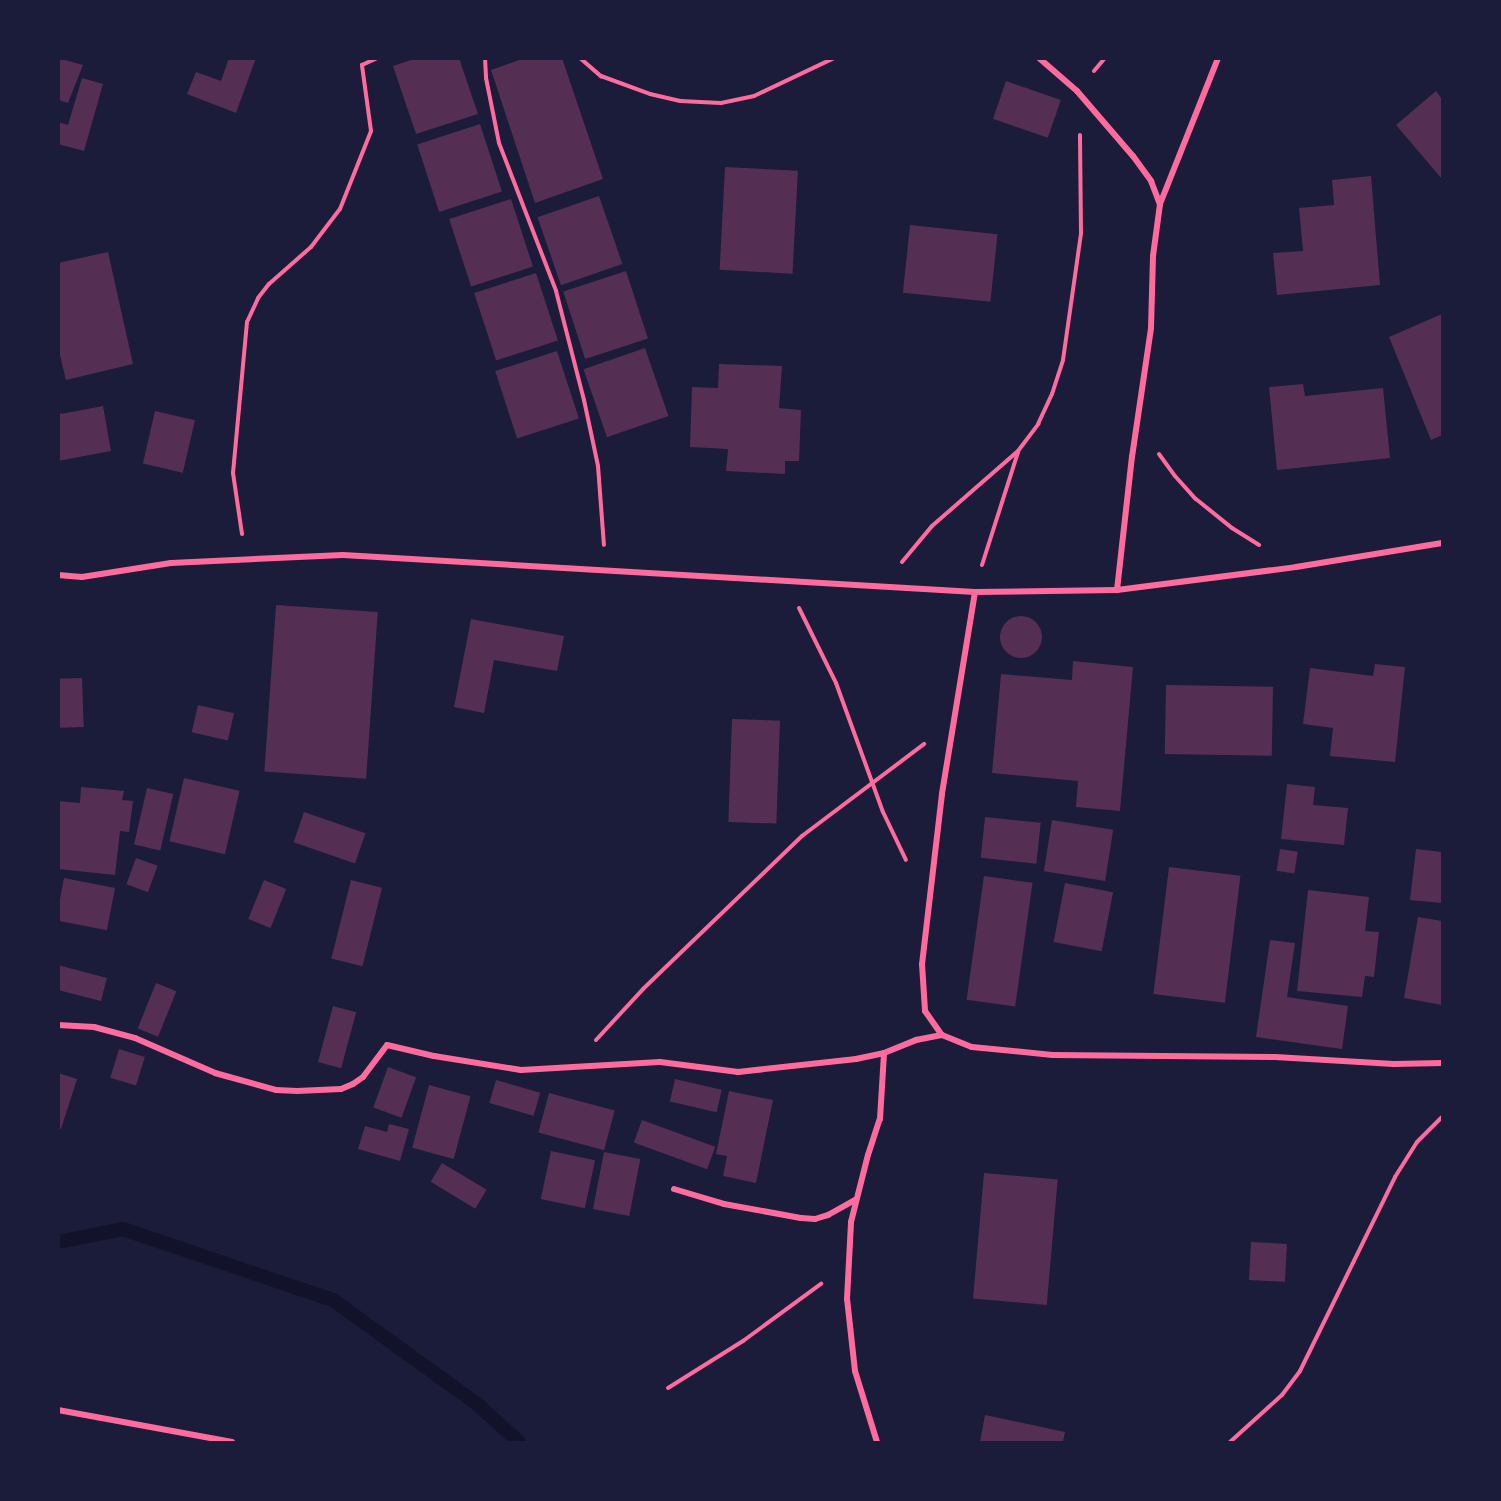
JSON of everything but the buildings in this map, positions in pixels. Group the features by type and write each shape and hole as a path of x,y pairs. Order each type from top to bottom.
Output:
{"street":[{"path":"1039,58 1077,91 1133,156 1151,181 1160,204"},
{"path":"1117,590 1151,328 1153,256 1160,204 1218,58"},
{"path":"58,575 82,577 171,563 343,555 975,592 1117,590 1296,567 1443,543"},
{"path":"942,1035 925,1011 922,987 927,898 952,726 975,592"},
{"path":"58,1025 94,1027 135,1038 215,1073 276,1090 341,1089 363,1077 387,1045 434,1056 521,1070 660,1062 738,1072 856,1059 884,1053 916,1040 942,1035 972,1047 1053,1055 1275,1057 1394,1064 1443,1063"},
{"path":"877,1443 855,1371 847,1299 848,1258 855,1200 880,1119 884,1053"},
{"path":"674,1189 724,1204 815,1219 828,1215 855,1200"},
{"path":"58,1410 232,1443"}],"path":[{"path":"248,558 233,473 247,322 269,284 310,247 340,209 371,131 362,65 377,58"},
{"path":"485,58 486,78 499,143 556,291 584,400 597,466 606,569"},
{"path":"580,58 601,76 650,94 680,101 721,104 754,96 834,58"},
{"path":"882,586 932,526 1018,451 1038,424 1053,394 1063,360 1076,285 1081,233 1082,177 1077,91"},
{"path":"1137,422 1175,476 1196,499 1232,528 1296,567"},
{"path":"975,592 1018,451"},
{"path":"785,580 836,683 892,834 927,898"},
{"path":"574,1067 604,1030 802,836 873,781 952,726"},
{"path":"1230,1443 1282,1395 1300,1371 1395,1177 1417,1142 1443,1117"},
{"path":"668,1388 788,1309 848,1258"}],"waterway":[{"path":"58,1242 123,1229 333,1300 477,1404 519,1442"}]}
